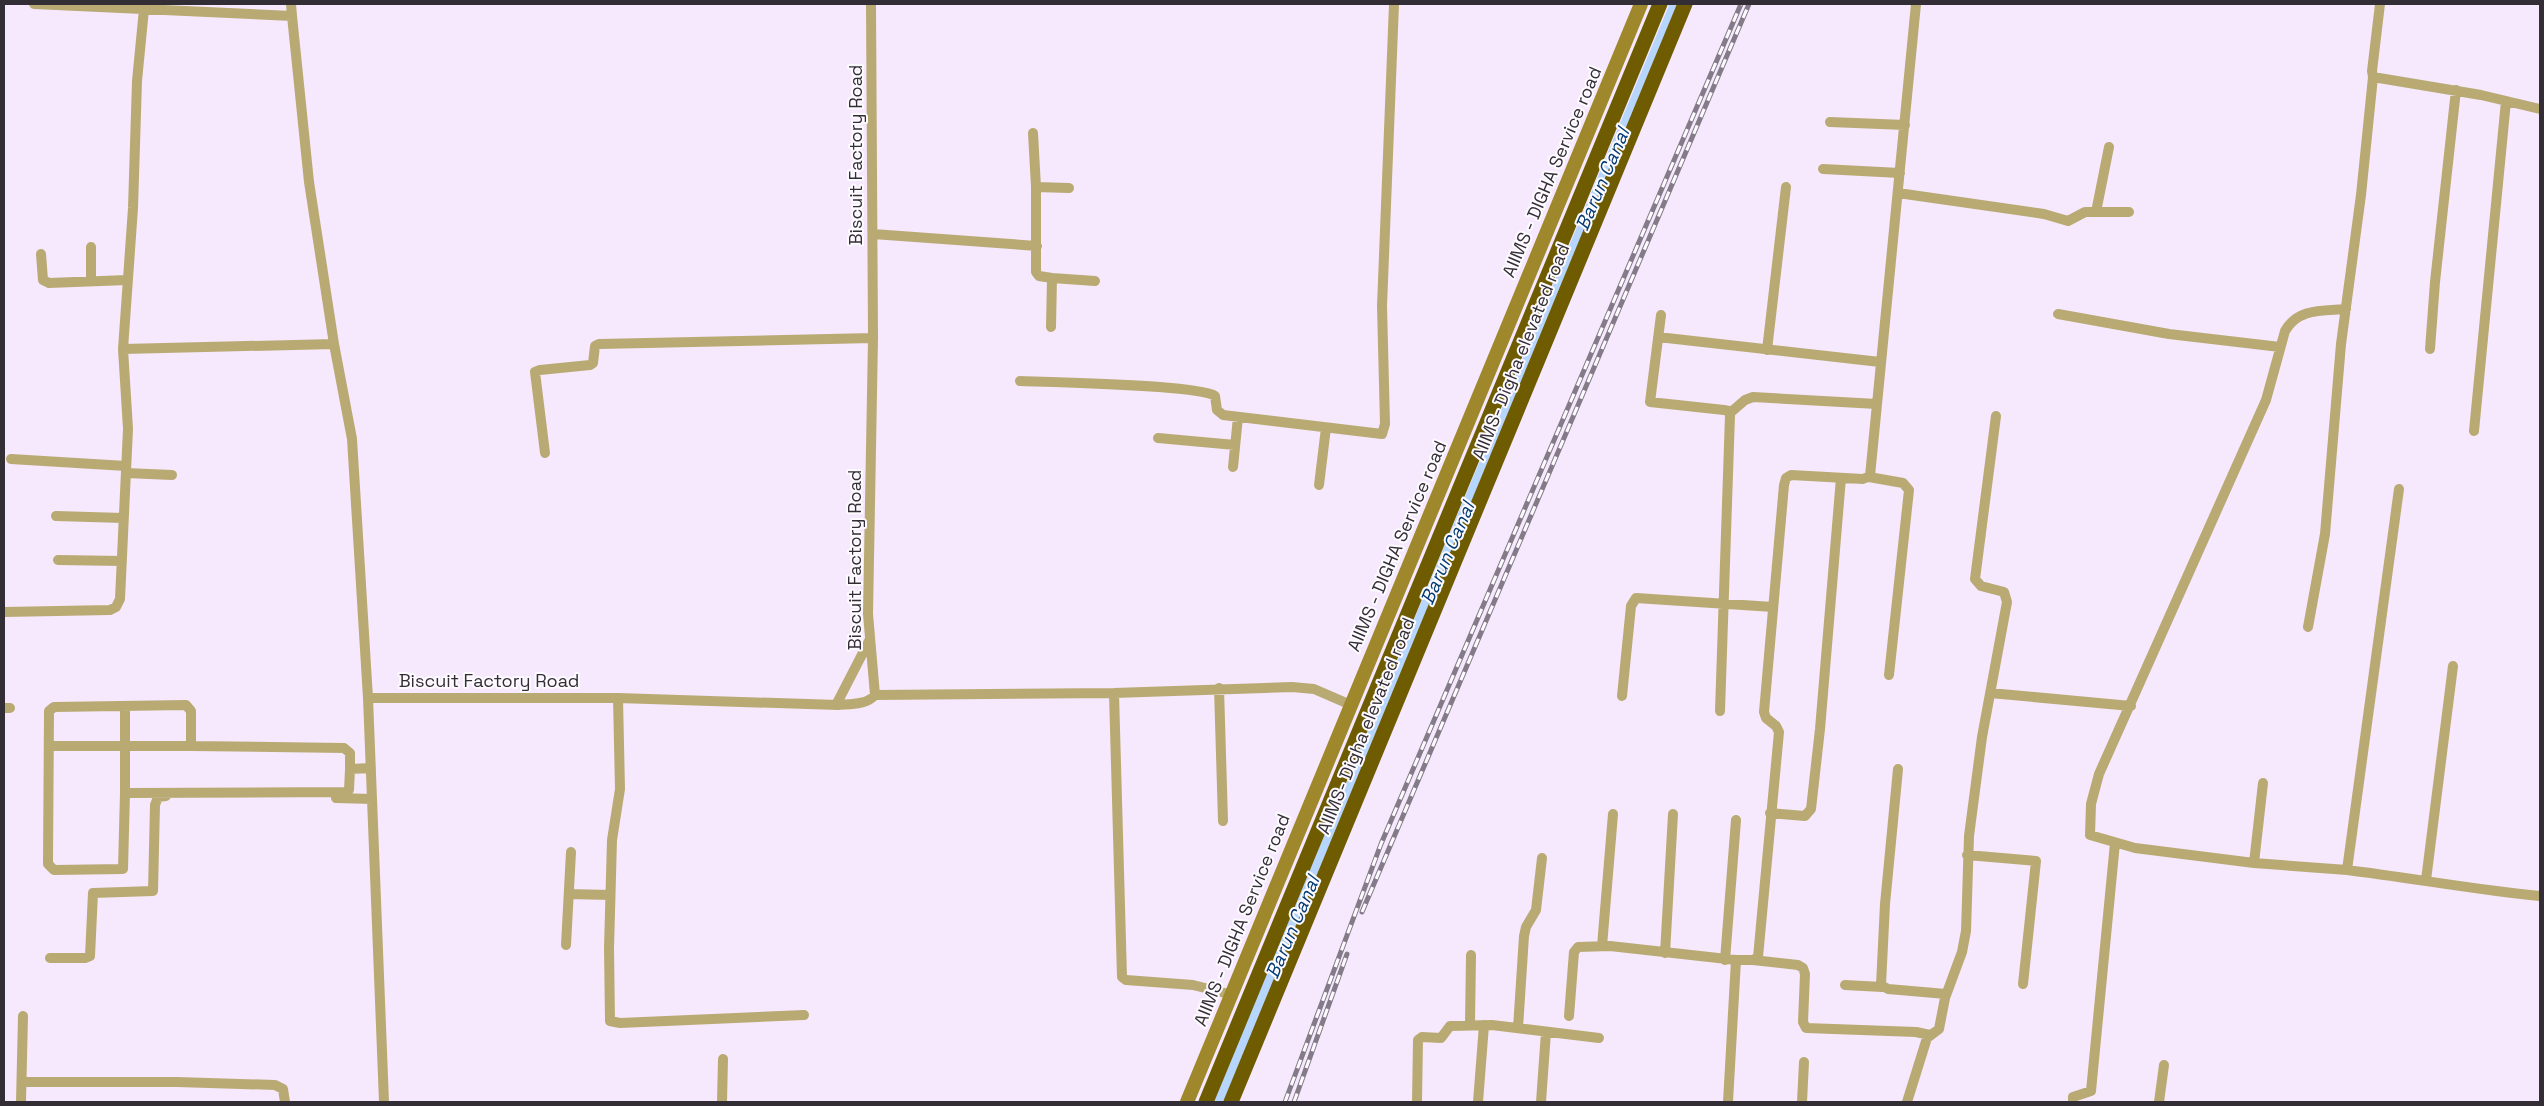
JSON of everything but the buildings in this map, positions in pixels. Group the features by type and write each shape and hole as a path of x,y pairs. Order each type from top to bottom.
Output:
{"highway":[{"name":"AIIMS- Digha elevated road","path":"1206,1102 1660,4"},
{"name":"AIIMS- Digha elevated road","path":"1231,1102 1685,4"}],"main road":[{"name":"AIIMS - DIGHA Service road","path":"1187,1102 1450,471 1641,4"}],"street":[{"path":"34,4 292,16"},
{"path":"290,4 309,182 334,344 352,439 368,698 384,1102"},
{"name":"Biscuit Factory Road","path":"368,698 618,698 836,705 858,703 872,699 875,695 869,640 873,338 871,4"},
{"path":"1020,381 1127,386 1210,394 1215,396 1219,413 1238,417 1382,434 1384,431 1382,306 1394,4"},
{"path":"1869,477 1916,4"},
{"path":"2308,627 2324,534 2341,344 2380,4"},
{"path":"4,612 113,610 120,599 128,429 123,349 133,208 137,81 144,9"},
{"path":"2373,77 2456,90 2540,109"},
{"path":"2430,349 2434,282 2456,90"},
{"path":"2474,431 2506,101"},
{"path":"1830,122 1904,125"},
{"path":"1033,133 1037,274 1052,278 1095,281"},
{"path":"2096,212 2109,147"},
{"path":"1823,169 1900,173"},
{"path":"1036,187 1070,188"},
{"path":"1767,350 1786,187"},
{"path":"1898,193 2044,214 2068,221 2073,220 2082,213 2129,212"},
{"path":"873,234 1037,246"},
{"path":"91,247 91,280"},
{"path":"41,254 43,280 49,283 127,280"},
{"path":"1051,328 1052,278"},
{"path":"2346,309 2304,313 2296,316 2291,321 2280,347 2266,400 2099,774 2091,804 2090,835 2135,848 2254,863 2347,870 2426,880 2488,891 2540,896"},
{"path":"2058,314 2169,334 2280,347"},
{"path":"1661,315 1650,402 1724,410 1730,413"},
{"path":"1658,337 1880,362"},
{"path":"545,453 536,372 590,365 593,363 596,346 599,344 873,338"},
{"path":"123,349 334,344"},
{"path":"1720,711 1730,413 1746,400 1753,397 1877,404"},
{"path":"1908,1102 1930,1035 1939,1029 1946,994 1962,952 1966,931 1967,855 1978,764 2006,596 2000,590 1978,584 1975,576 1996,416"},
{"path":"1233,467 1238,417"},
{"path":"1319,485 1326,428"},
{"path":"1158,438 1235,445"},
{"path":"11,459 172,475"},
{"path":"1753,960 1759,954 1770,813 1779,732 1776,726 1766,718 1764,712 1784,481 1788,476 1866,479 1869,477 1903,483 1909,490 1889,675"},
{"path":"1770,813 1805,816 1809,814 1811,809 1820,729 1841,478"},
{"path":"2347,870 2399,489"},
{"path":"56,516 123,518"},
{"path":"58,560 122,561"},
{"path":"1622,696 1634,600 1644,597 1723,605 1772,607"},
{"path":"836,705 869,640"},
{"path":"2426,880 2452,666"},
{"path":"875,695 1114,693 1219,688 1305,687 1324,692 1351,705"},
{"path":"1219,688 1223,821"},
{"path":"1114,693 1122,977 1126,980 1193,985 1233,995"},
{"path":"1990,693 2131,706"},
{"path":"618,698 620,789 613,831 610,894 610,1022 804,1015"},
{"path":"125,706 125,865 123,869 50,869 48,864 50,709 125,706 186,705 190,708 191,746"},
{"path":"49,746 344,748 350,753 350,787 346,792 124,793"},
{"path":"350,769 371,768"},
{"path":"1882,987 1886,904 1898,769"},
{"path":"2254,863 2263,783"},
{"path":"50,958 85,958 90,956 93,893 153,891 155,805 158,797 372,799"},
{"path":"1602,946 1613,814"},
{"path":"1665,953 1672,814"},
{"path":"1725,960 1736,820"},
{"path":"2072,1102 2073,1097 2078,1094 2091,1091 2114,843"},
{"path":"566,945 571,852"},
{"path":"1967,855 2036,861 2023,984"},
{"path":"1518,1028 1524,931 1536,910 1542,858"},
{"path":"568,894 610,894"},
{"path":"1569,1016 1574,950 1582,946 1602,946 1725,960 1753,960 1794,965 1803,968 1805,974 1803,1022 1806,1028 1916,1032 1930,1035"},
{"path":"1470,1024 1471,956"},
{"path":"1728,1102 1736,960"},
{"path":"1845,985 1946,994"},
{"path":"21,1102 23,1016"},
{"path":"1478,1102 1484,1025"},
{"path":"1417,1102 1418,1040 1422,1037 1441,1038 1450,1026 1484,1025 1598,1038"},
{"path":"1541,1102 1546,1032"},
{"path":"722,1059 722,1102"},
{"path":"1802,1102 1804,1062"},
{"path":"2159,1102 2164,1065"},
{"path":"22,1082 177,1082 275,1086 283,1089 285,1102"}],"waterway":[{"name":"Barun Canal","path":"1219,1102 1675,4"}],"railway":[{"path":"1285,1102 1381,844 1741,4"},
{"path":"1362,912 1749,4"},
{"path":"1294,1102 1347,954"}]}
